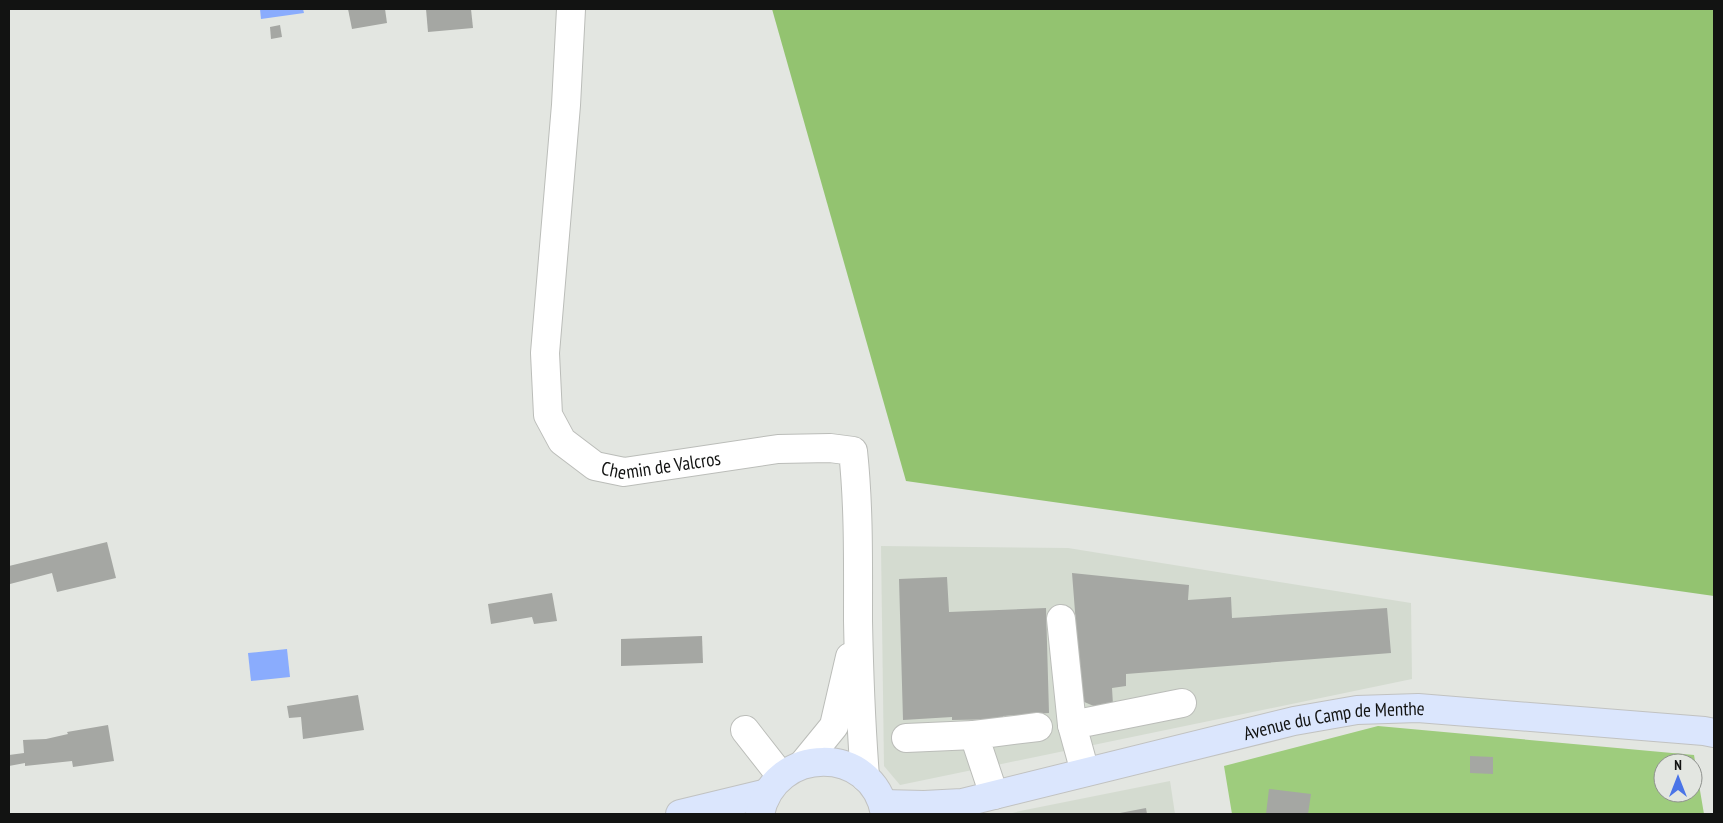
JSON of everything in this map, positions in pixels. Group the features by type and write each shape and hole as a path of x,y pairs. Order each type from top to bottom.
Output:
{"main road":[{"name":"Avenue du Camp de Menthe","path":"884,809 924,805 951,809 994,795 1294,721 1357,710 1418,708 1714,733"},
{"path":"680,814 778,787 825,761 846,766 864,777 876,789 884,809"}],"street":[{"name":"Chemin de Valcros","path":"571,9 566,105 545,353 548,415 562,441 568,446 595,466 624,472 778,449 830,448 852,451 856,478 858,624 864,777"},
{"path":"1061,619 1072,725 1085,772"},
{"name":"Chemin de Valcros","path":"778,787 834,726 858,624"},
{"path":"1072,725 1182,703"},
{"path":"906,738 974,735 1038,727"},
{"path":"745,730 778,787"},
{"path":"974,735 994,795"}],"shaded area":[{"path":"881,546 1068,548 1411,603 1412,679 900,785 884,766"},
{"path":"1170,781 1175,814 1008,814 1025,810"}],"green space":[{"path":"772,9 1714,9 1714,596 906,481"},
{"path":"1378,726 1672,753 1653,753 1653,803 1702,803 1704,814 1232,814 1224,766"}],"water":[{"path":"260,9 303,9 304,13 261,19"},
{"path":"287,649 290,677 251,681 248,653"}],"building":[{"path":"348,9 385,9 387,23 352,29"},
{"path":"426,9 471,9 473,28 428,32"},
{"path":"280,25 282,37 271,39 270,27"},
{"path":"107,542 116,578 57,592 52,573 10,584 9,566"},
{"path":"1072,573 1189,585 1188,600 1231,597 1232,618 1387,608 1391,653 1126,674 1126,686 1112,688 1113,705 1096,707 1082,701"},
{"path":"947,577 949,612 1046,608 1049,713 1003,716 1003,719 952,720 952,717 903,720 899,579"},
{"path":"552,593 557,621 534,624 532,617 491,624 488,604"},
{"path":"702,636 703,663 621,666 621,639"},
{"path":"358,695 364,730 303,739 301,717 289,718 287,706"},
{"path":"108,725 114,761 73,767 72,761 25,766 25,763 9,766 9,755 24,753 23,740 46,739 68,734 67,732"},
{"path":"1470,756 1493,757 1493,774 1470,773"},
{"path":"1269,789 1311,794 1308,814 1266,814"},
{"path":"1146,808 1147,814 1120,814 1120,813"}]}
